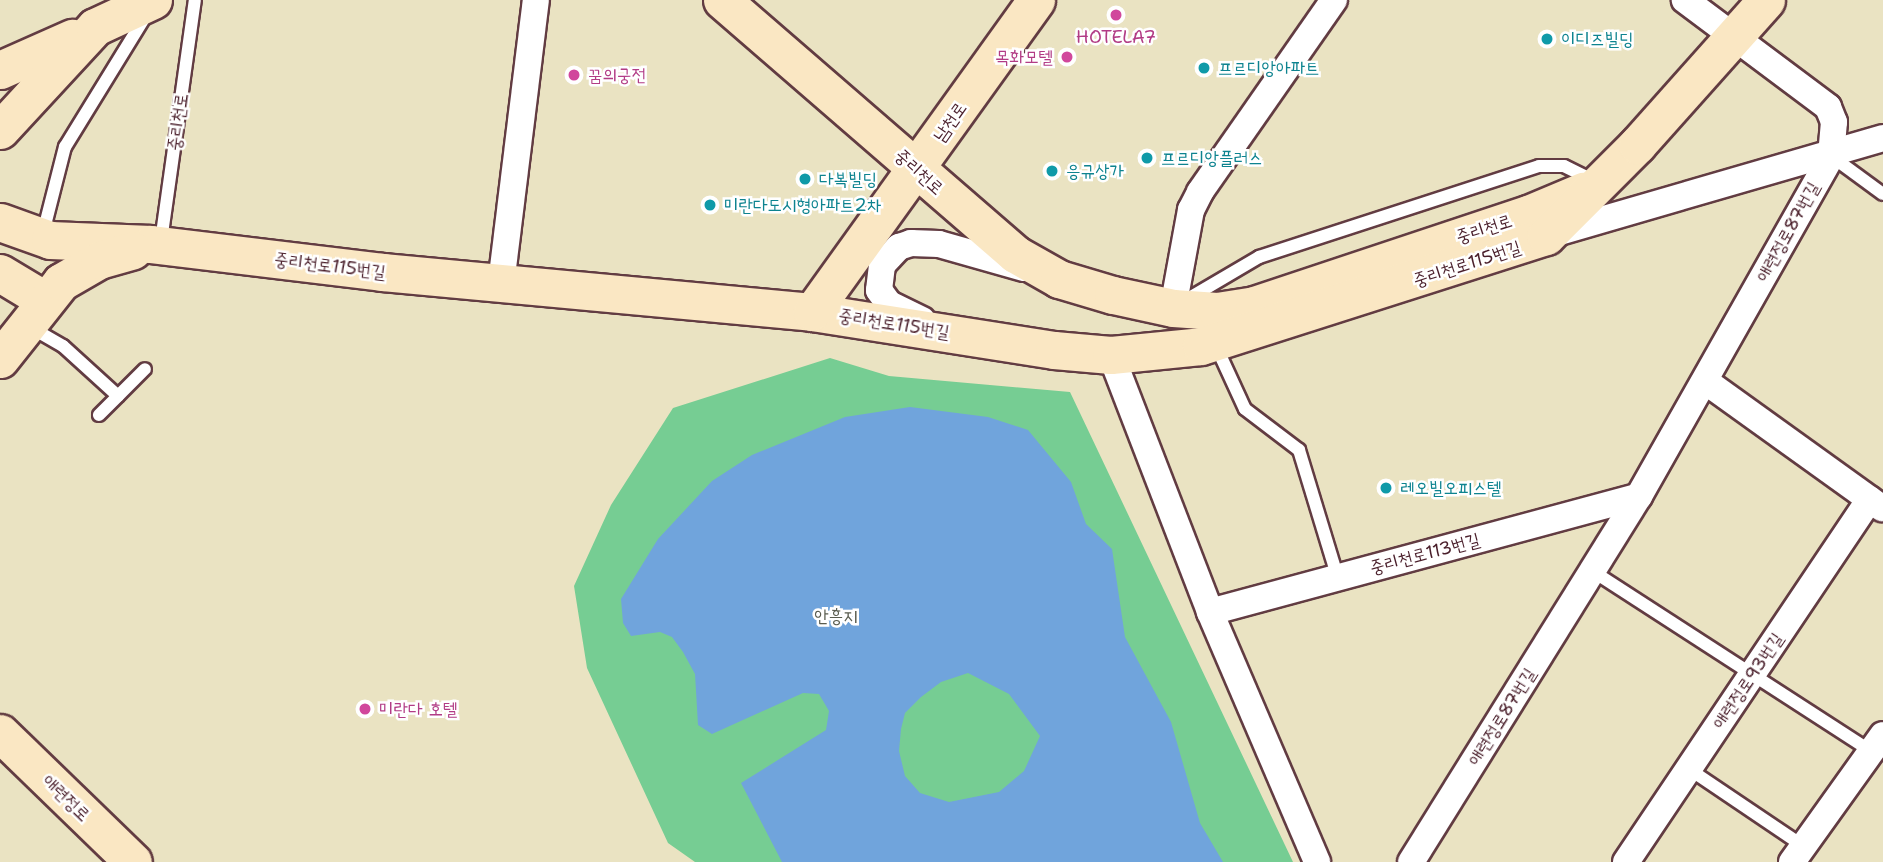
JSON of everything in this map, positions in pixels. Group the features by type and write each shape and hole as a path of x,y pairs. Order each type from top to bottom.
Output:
{"street":[{"path":"0,70 155,0"},
{"path":"501,284 536,0"},
{"name":"남천로","path":"812,312 1036,0"},
{"path":"1173,307 1191,210 1200,192 1335,0"},
{"path":"1685,0 1828,107 1834,122 1830,156"},
{"name":"중리천로","path":"728,2 916,170 1015,254 1059,279 1173,307 1217,311 1254,305 1528,214 1600,183 1766,0"},
{"path":"0,154 5,124 95,27"},
{"path":"1546,236 1830,156 1883,138"},
{"name":"애련정로87번길","path":"1411,862 1594,572 1830,156"},
{"name":"중리천로115번길","path":"42,238 156,244 501,284 812,312 1036,348 1111,355 1214,343 1546,236 1600,183"},
{"path":"0,222 42,238 62,255 66,264 33,305 0,359"},
{"path":"955,333 895,308 881,295 878,278 882,265 899,247 911,243 947,245 1059,279"},
{"path":"33,305 99,260 156,244"},
{"path":"0,273 33,305"},
{"path":"1111,355 1210,612 1317,862"},
{"path":"1704,381 1877,504"},
{"name":"중리천로113번길","path":"1210,612 1639,496"},
{"name":"애련정로93번길","path":"1626,862 1753,674 1877,504"},
{"path":"1797,854 1877,743"},
{"name":"애련정로","path":"4,745 133,862"}],"lane":[{"path":"42,238 65,147 155,0"},
{"name":"중리천로","path":"156,244 195,0"},
{"path":"1830,156 1883,194"},
{"path":"33,305 63,346 118,396"},
{"path":"1214,343 1245,409 1288,438 1299,450 1338,578"},
{"path":"99,415 145,369"},
{"path":"1594,572 1753,674 1877,743"},
{"path":"1689,769 1797,854"}],"green space":[{"name":"안흥지","path":"830,358 889,376 1070,392 1293,862 695,862 668,843 587,668 574,586 611,505 673,408"}],"water":[{"name":"안흥지","path":"910,407 988,417 1028,430 1071,482 1086,524 1112,549 1125,637 1171,722 1200,823 1223,862 782,862 741,783 826,730 829,711 819,694 803,693 712,734 698,725 695,674 683,652 672,637 660,632 631,636 623,623 621,599 658,539 712,481 752,455 845,417","holes":["968,673 1009,694 1040,736 1024,771 999,792 949,802 920,793 905,776 899,751 905,713 941,682"]}],"place":[{"name":"HOTELA7","path":"1116,15"},
{"name":"이디즈빌딩","path":"1547,39"},
{"name":"목화모텔","path":"1067,57"},
{"name":"프르디앙아파트","path":"1204,68"},
{"name":"꿈의궁전","path":"574,75"},
{"name":"프르디앙플러스","path":"1147,158"},
{"name":"응규상가","path":"1052,171"},
{"name":"다복빌딩","path":"805,179"},
{"name":"미란다도시형아파트2차","path":"710,205"},
{"name":"레오빌오피스텔","path":"1386,488"},
{"name":"미란다 호텔","path":"365,709"}]}
